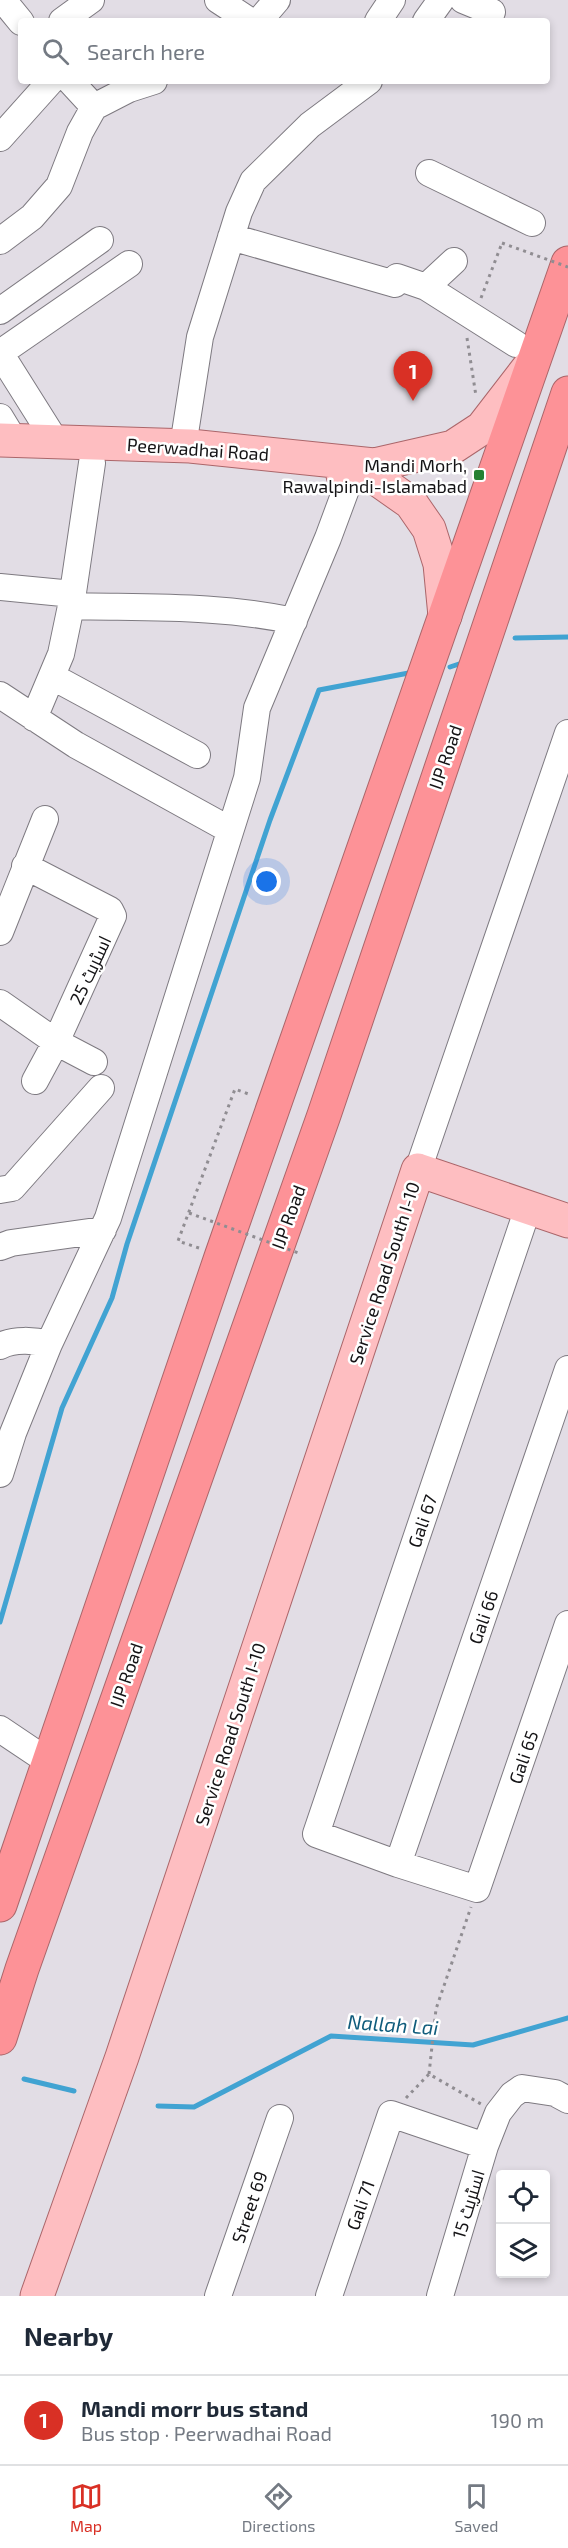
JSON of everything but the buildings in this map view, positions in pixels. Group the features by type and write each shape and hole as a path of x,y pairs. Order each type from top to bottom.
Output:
{"highway":[{"path":"0,1905 221,1257 446,616 525,352 568,265"},
{"name":"IJP Road","path":"0,2038 30,1946 324,1115 568,393"}],"main road":[{"name":"Peerwadhai Road","path":"4,439 183,446 374,465 453,447 482,428 525,352"},
{"path":"4,439 92,463 178,465 374,477 411,503 429,529 440,564 446,616"},
{"path":"418,1170 568,1221"},
{"name":"Service Road South I-10","path":"37,2296 126,2046 418,1170"}],"street":[{"path":"3,0 18,18"},
{"path":"66,18 91,0"},
{"path":"218,0 245,18"},
{"path":"262,18 277,0"},
{"path":"380,18 392,0"},
{"path":"428,18 441,0"},
{"path":"463,0 492,12"},
{"path":"0,138 48,84"},
{"path":"73,84 94,107"},
{"path":"0,241 32,218 59,186 80,132 94,107 129,88 143,84"},
{"path":"183,446 200,337 239,212 253,181 310,125 365,84"},
{"path":"429,173 532,223"},
{"path":"231,237 426,287 525,352"},
{"path":"0,311 100,240"},
{"path":"426,287 454,261"},
{"path":"56,442 0,353 129,264"},
{"path":"34,718 61,654 72,600 92,463"},
{"path":"2,1462 49,1344 103,1230 247,778 257,708 351,476"},
{"path":"0,587 72,600 273,617 294,621"},
{"path":"53,677 197,755"},
{"path":"0,694 76,745 230,830"},
{"path":"418,1170 558,798 568,733"},
{"path":"0,932 45,819"},
{"name":"اسٹریٹ 25","path":"26,866 110,910 113,916 56,1042 35,1081"},
{"path":"0,1003 56,1042 94,1062"},
{"path":"0,1190 12,1188 101,1088"},
{"name":"Gali 67","path":"398,1864 316,1833 528,1208"},
{"path":"0,1247 11,1243 103,1230"},
{"path":"0,1346 8,1342 38,1341 49,1344"},
{"name":"Gali 66","path":"398,1864 568,1369"},
{"name":"Gali 65","path":"477,1889 568,1624"},
{"path":"6,1734 49,1762"},
{"path":"398,1864 477,1889"},
{"path":"498,2113 512,2095 522,2088 555,2092 568,2100"},
{"name":"اسٹریٹ 15","path":"440,2296 485,2146 498,2113"},
{"path":"391,2114 485,2146"},
{"name":"Gali 71","path":"329,2296 391,2114"},
{"name":"Street 69","path":"218,2296 280,2118"}],"path":[{"path":"478,309 502,243 568,265"},
{"path":"470,331 466,342 482,428"},
{"path":"178,1241 235,1089"},
{"path":"189,1213 301,1254"},
{"path":"391,2114 429,2074 436,2009 477,1889"},
{"path":"429,2074 498,2113"}],"waterway":[{"path":"515,638 568,637"},
{"path":"450,667 465,662"},
{"path":"0,1622 62,1408 112,1298 127,1244 270,820 319,690 414,672"},
{"name":"Nallah Lai","path":"158,2106 194,2107 331,2036 473,2045 568,2018"},
{"name":"Nallah Lai","path":"24,2079 74,2091"}],"place":[{"name":"Mandi morr bus stand","path":"413,401"},
{"name":"Mandi Morh, Rawalpindi-Islamabad","path":"479,475"}]}
